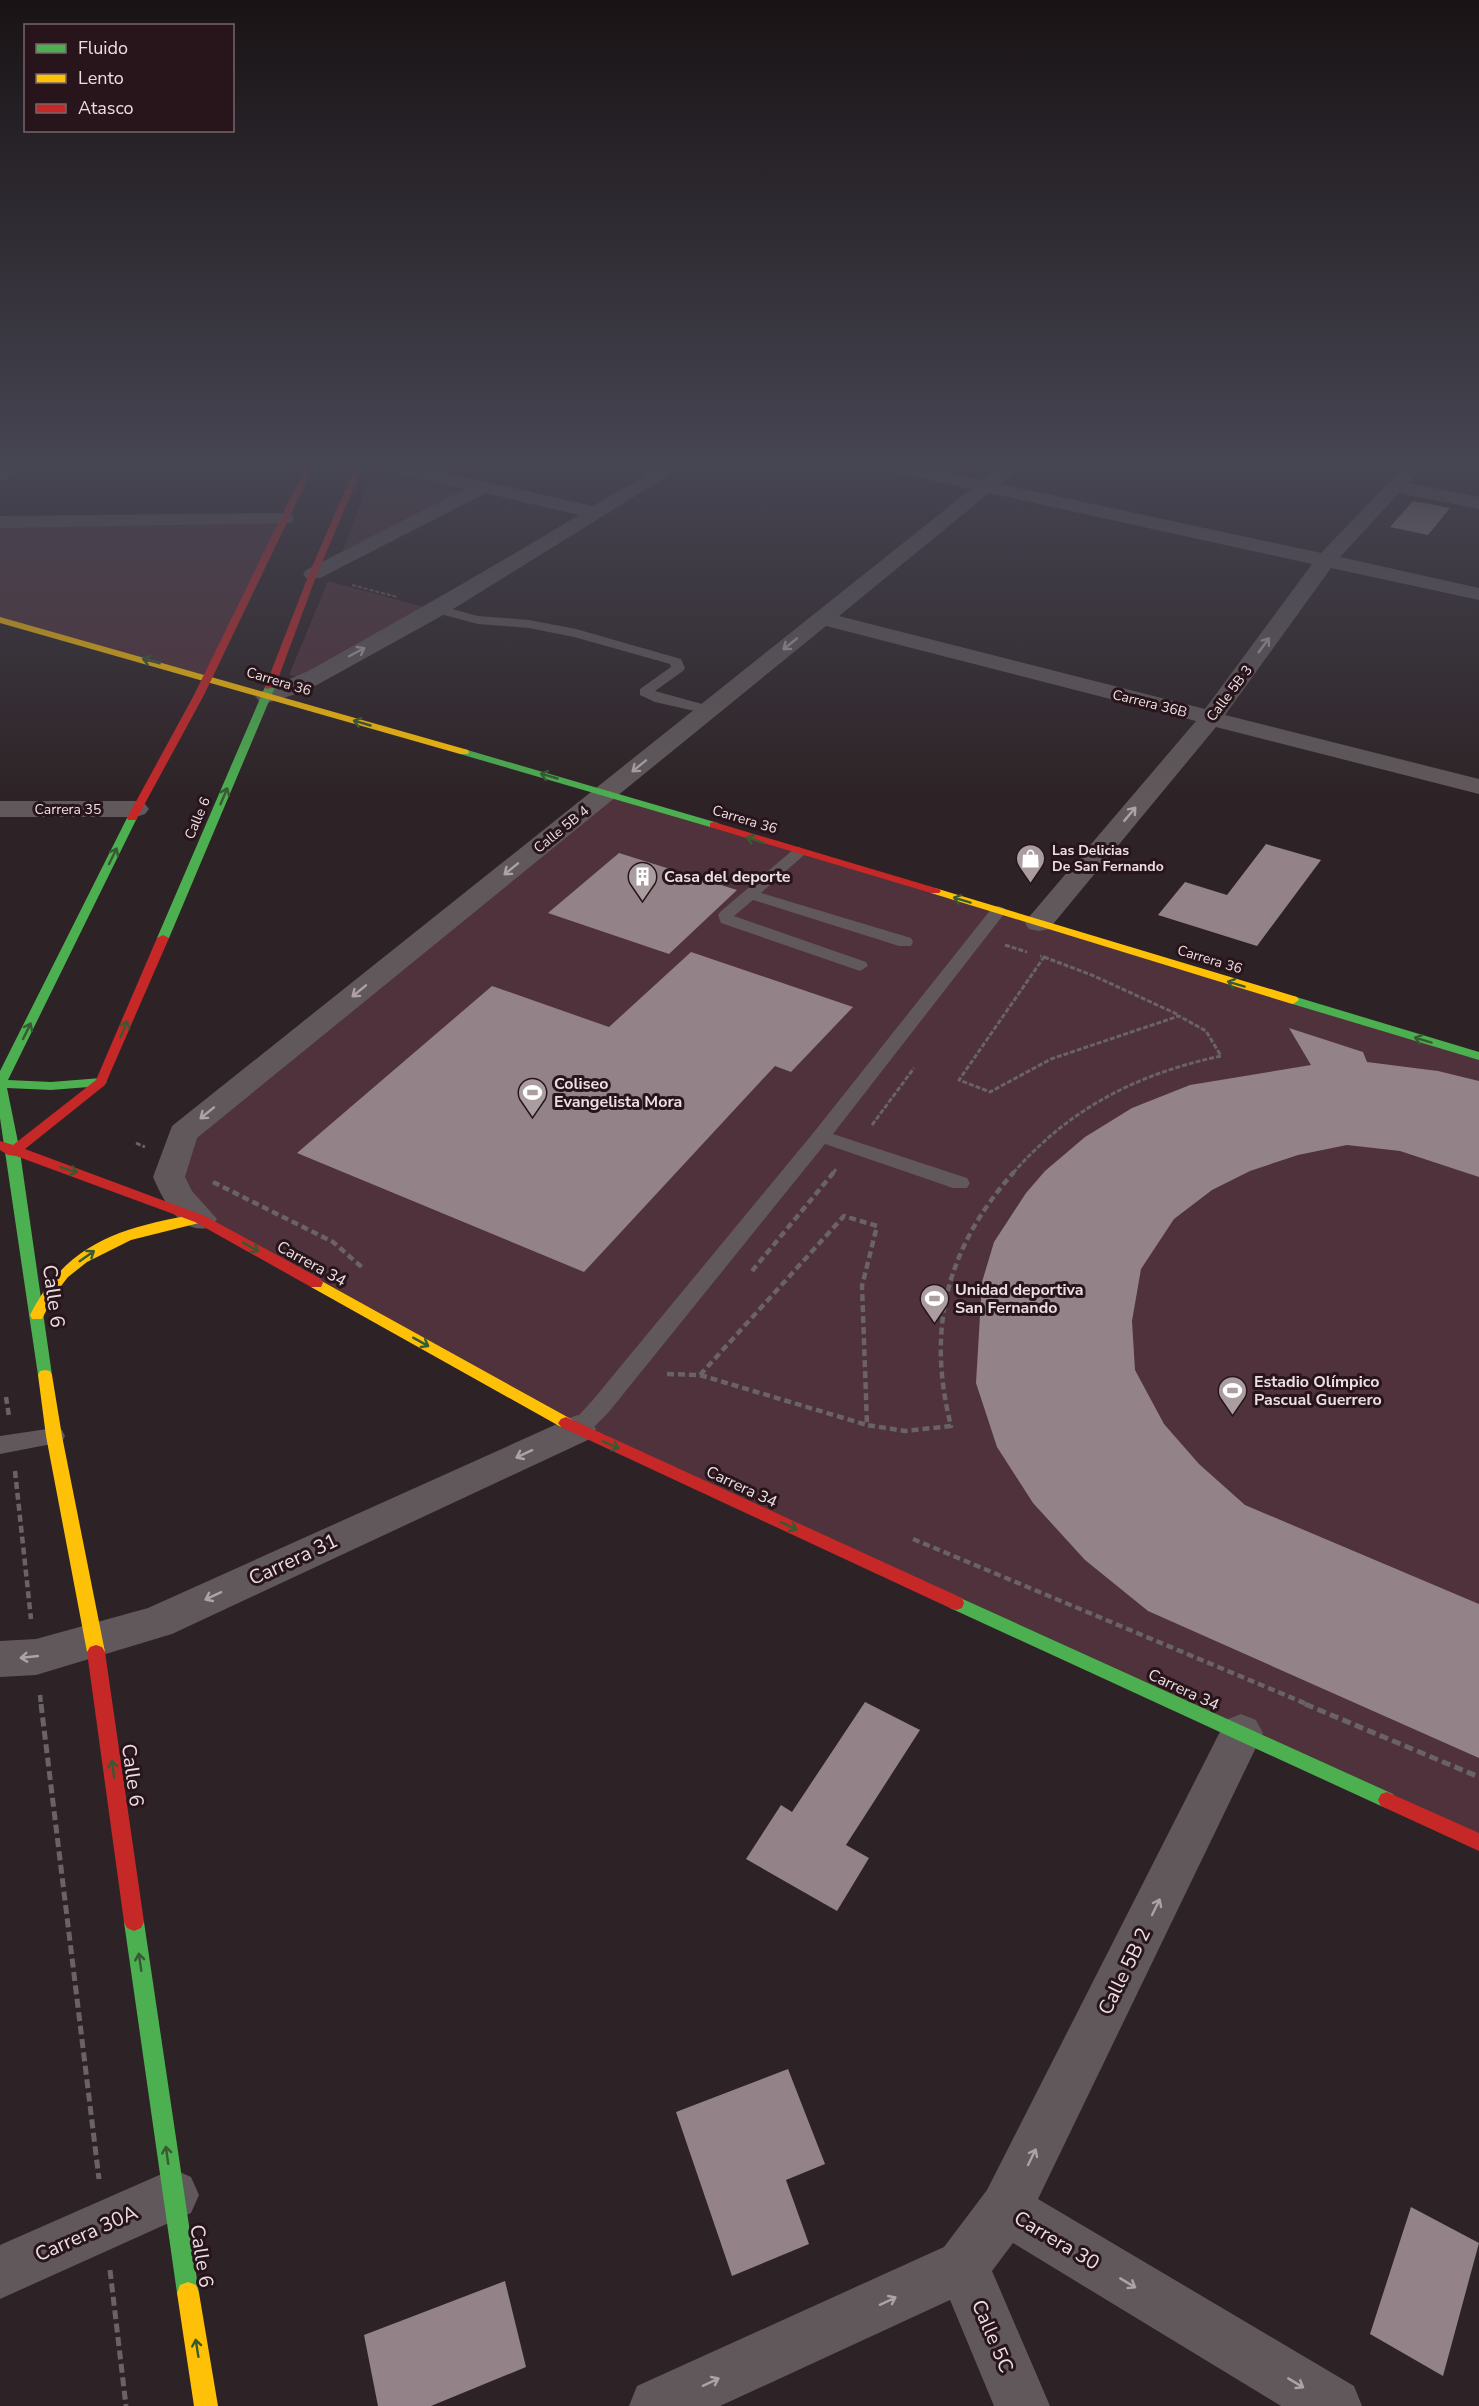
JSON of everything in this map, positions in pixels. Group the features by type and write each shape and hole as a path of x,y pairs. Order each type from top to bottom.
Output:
{"main road":[{"path":"101,1082 51,1086 0,1084 136,809 207,678 257,574"},
{"name":"Calle 6","path":"13,1152 101,1082 267,696 313,574"},
{"name":"Carrera 36","path":"0,620 606,792 1479,1056"},
{"name":"Calle 6","path":"0,1084 13,1152 54,1436 94,1640 173,2195 206,2406"},
{"name":"Carrera 34","path":"0,1146 88,1176 200,1219 577,1429 1479,1842"},
{"path":"37,1316 46,1292 69,1268 98,1249 131,1233 166,1222 200,1219"}],"street":[{"path":"267,696 298,686 495,574"},
{"name":"Calle 5B 4","path":"200,1219 178,1197 169,1177 183,1133 876,574"},
{"name":"Calle 5B 3","path":"1039,923 1211,718 1315,574"},
{"path":"1387,574 1479,594"},
{"name":"Carrera 36B","path":"822,618 1479,787"},
{"name":"Carrera 35","path":"0,809 136,809"},
{"name":"Carrera 31","path":"18,1658 157,1622 577,1429"},
{"name":"Calle 5B 2","path":"1006,2209 1241,1733"},
{"name":"Carrera 30A","path":"0,2272 173,2195"},
{"name":"Carrera 30","path":"657,2406 963,2266 1006,2209 1334,2406"},
{"name":"Calle 5C","path":"963,2266 1022,2406"}],"lane":[{"path":"437,609 478,620 529,624 576,633 676,662 678,668 645,692 660,699 708,710"},
{"path":"799,852 726,915 727,920 860,966"},
{"path":"749,894 905,942"},
{"path":"577,1429 600,1407 821,1136 998,911"},
{"path":"821,1136 960,1183"},
{"path":"6,1444 54,1436"}],"path":[{"path":"348,584 437,609"},
{"path":"667,1374 700,1375 867,1425 905,1431 951,1426 942,1398 941,1322 967,1236 1020,1165 1053,1133 1100,1099 1137,1080 1177,1066 1221,1056 1206,1031 1179,1016 1094,976 1005,945"},
{"path":"1044,957 959,1080 990,1092 1051,1059 1179,1016"},
{"path":"700,1375 844,1216 878,1226 862,1286 867,1425"},
{"path":"5,1387 18,1658 105,2225 126,2406"},
{"path":"906,1536 1479,1777"}],"shaded area":[{"path":"0,574 257,574 207,678 0,620"},
{"path":"328,581 431,609 303,678 289,675"},
{"name":"Unidad deportiva San Fernando","path":"606,792 1479,1056 1479,1842 577,1429 200,1219 172,1161 183,1133"}],"building":[{"path":"1266,844 1321,860 1257,946 1158,915 1185,882 1227,895"},
{"name":"Casa del deporte","path":"619,853 737,890 669,954 548,913"},
{"name":"Coliseo Evangelista Mora","path":"691,952 853,1007 791,1072 775,1066 584,1272 297,1153 492,986 609,1027"},
{"path":"1289,1028 1363,1052 1367,1062 1438,1071 1479,1081 1479,1177 1400,1151 1347,1145 1298,1155 1250,1171 1212,1190 1174,1219 1141,1269 1132,1321 1135,1370 1164,1424 1199,1464 1245,1505 1479,1604 1479,1758 1148,1611 1085,1560 1033,1503 997,1447 976,1383 982,1282 994,1242 1026,1193 1045,1171 1085,1137 1132,1108 1190,1085 1311,1065"},
{"path":"865,1702 920,1730 846,1845 869,1858 837,1911 746,1859 781,1805 792,1812"},
{"path":"788,2069 825,2164 786,2180 809,2244 732,2276 676,2112"},
{"path":"1411,2207 1479,2243 1443,2376 1370,2334"},
{"path":"505,2281 526,2367 431,2406 378,2406 364,2335"}],"traffic: fast":[{"path":"163,938 270,687"},
{"path":"464,752 714,825"},
{"path":"0,1083 132,818"},
{"path":"1293,1000 1479,1056"},
{"path":"0,1084 51,1086 101,1082"},
{"path":"0,1085 13,1152 45,1375"},
{"path":"956,1603 1387,1800"},
{"path":"134,1922 188,2293"}],"traffic: slow":[{"path":"0,620 464,752"},
{"path":"935,891 1293,1000"},
{"path":"37,1315 48,1293 63,1274 82,1258 126,1236 198,1219"},
{"path":"316,1283 566,1423"},
{"path":"45,1375 54,1436 96,1652"},
{"path":"188,2293 206,2406"}],"traffic: jam":[{"path":"132,818 199,695 258,574"},
{"path":"270,687 313,574"},
{"path":"714,825 935,891"},
{"path":"13,1152 101,1082 163,938"},
{"path":"0,1145 200,1219 316,1283"},
{"path":"566,1423 956,1603"},
{"path":"96,1652 134,1922"},
{"path":"1387,1800 1479,1842"}],"place":[{"name":"Las Delicias De San Fernando","path":"1031,884"},
{"name":"Casa del deporte","path":"643,902"},
{"name":"Coliseo Evangelista Mora","path":"533,1118"},
{"name":"Unidad deportiva San Fernando","path":"934,1324"},
{"name":"Estadio Olímpico Pascual Guerrero","path":"1233,1416"}]}
